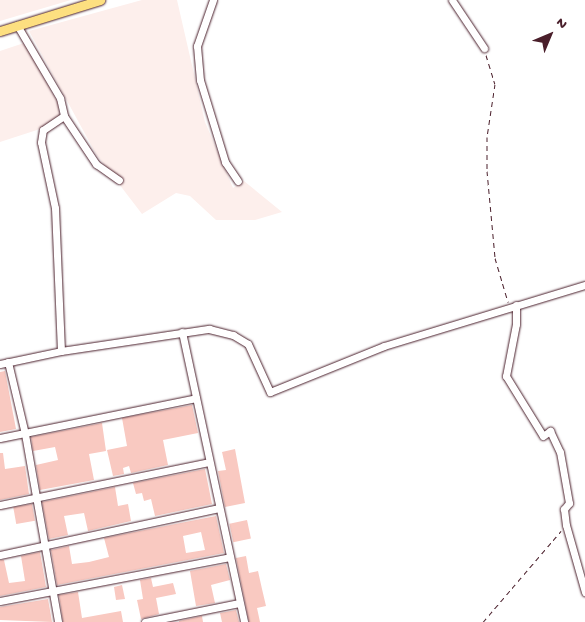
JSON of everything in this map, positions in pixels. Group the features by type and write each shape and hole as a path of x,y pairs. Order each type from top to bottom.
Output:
{"main road":[{"path":"0,30 100,0"}],"street":[{"path":"213,0 197,46 200,80 225,162 238,181"},
{"path":"452,0 484,48"},
{"path":"17,25 60,98 64,116 96,164 118,180"},
{"path":"61,351 55,208 42,142 43,130 64,116"},
{"path":"0,364 61,351 209,329 232,335 248,344 270,392 384,346 585,285"},
{"path":"513,307 516,324 506,376 543,436 550,431 560,452 568,503 564,509 566,525 585,592"},
{"path":"182,332 244,622"},
{"path":"8,362 25,434 58,622"},
{"path":"0,438 196,398"},
{"path":"0,505 37,499 209,462"},
{"path":"0,555 219,508"},
{"path":"0,601 230,557"},
{"path":"146,622 240,603"}],"path":[{"path":"484,48 495,84 487,137 494,248 513,307"},
{"path":"483,622 566,525"}],"shaded area":[{"path":"0,0 71,0 0,21"},
{"path":"142,0 177,0 205,122 233,188 244,181 282,212 255,220 216,220 190,196 176,193 142,214 96,154 29,31"},
{"path":"24,43 58,103 59,116 37,130 0,142 0,51"}],"building":[{"path":"5,371 16,429 0,432 0,372"},
{"path":"192,405 198,433 163,440 168,465 131,473 129,466 123,468 124,474 113,476 107,450 127,446 122,418"},
{"path":"102,423 106,451 89,454 94,480 40,490 36,465 58,460 55,447 33,451 31,437"},
{"path":"235,449 245,503 225,507 218,471 226,470 222,452"},
{"path":"0,453 3,453 5,469 25,466 29,494 0,500"},
{"path":"205,469 212,504 155,516 151,499 144,501 142,493 136,494 133,483"},
{"path":"115,487 118,506 128,504 131,521 88,531 84,513 64,516 68,535 49,539 42,502"},
{"path":"32,504 35,521 16,524 13,507"},
{"path":"216,516 224,553 57,585 51,550 69,546 72,564 89,562 109,557 104,538","holes":["201,532 205,550 186,553 183,536"]},
{"path":"247,520 251,539 233,542 229,524"},
{"path":"40,552 46,587 0,596 0,560 4,560 9,583 25,581 21,556"},
{"path":"246,556 249,573 258,571 266,606 257,608 260,622 249,622 236,558"},
{"path":"226,564 230,580 211,585 215,603 196,606 190,571"},
{"path":"151,578 153,587 173,583 176,594 156,598 159,614 141,619 137,600 143,599 140,580"},
{"path":"122,585 125,599 116,600 114,587"},
{"path":"78,592 82,618 121,611 123,622 63,622 59,595"},
{"path":"48,599 52,622 0,620 0,607"},
{"path":"236,610 239,622 222,622 220,613"},
{"path":"202,616 203,622 179,622 179,621"}]}
